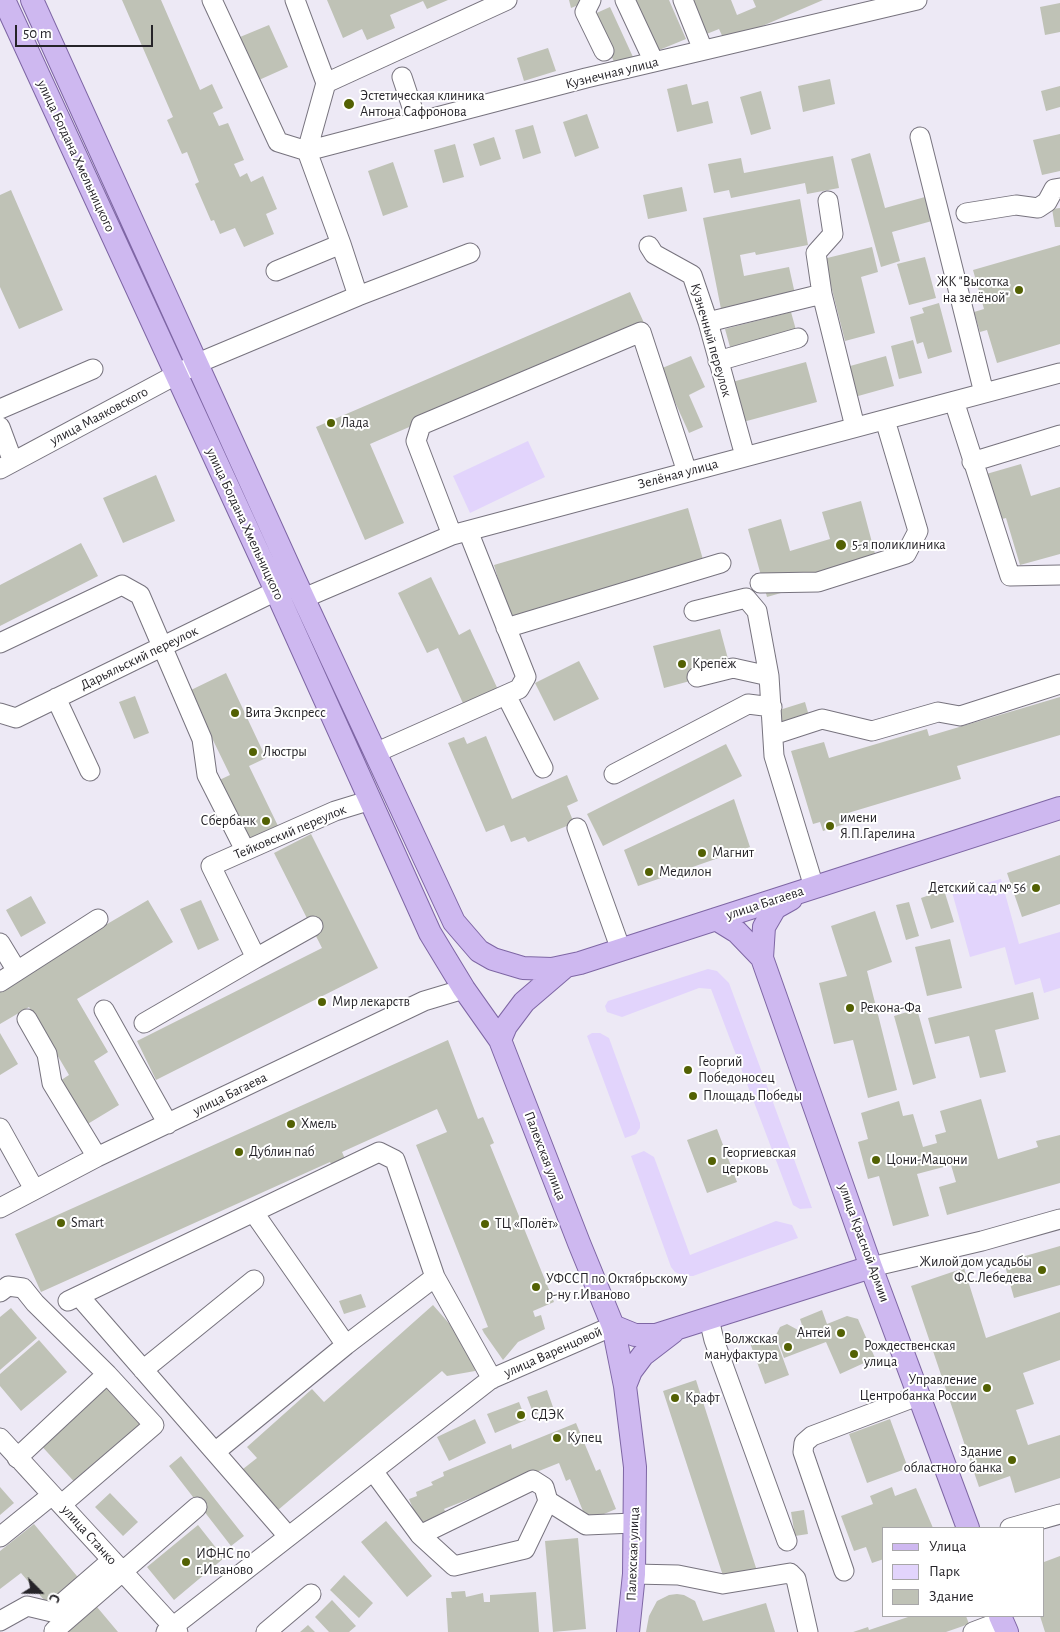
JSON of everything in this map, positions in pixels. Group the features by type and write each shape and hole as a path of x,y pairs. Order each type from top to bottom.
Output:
{"main road":[{"name":"улица Богдана Хмельницкого","path":"4,0 276,591 430,933 464,989 500,1040"},
{"name":"улица Богдана Хмельницкого","path":"32,0 304,598 454,922 479,951 508,965 537,970 566,966"},
{"name":"улица Багаева","path":"500,1040 514,1013 566,966 621,950 1060,808"},
{"name":"улица Красной Армии","path":"814,887 775,908 764,927 762,958 871,1267 968,1527"},
{"name":"улица Красной Армии","path":"716,919 737,932 762,958"},
{"name":"Палехская улица","path":"500,1040 578,1243 613,1326 625,1386 635,1467 634,1574 628,1632"},
{"name":"улица Варенцовой","path":"613,1326 635,1335 656,1335 871,1267"},
{"path":"625,1386 631,1371 643,1355 676,1330"}],"street":[{"path":"212,0 278,142 307,151"},
{"path":"295,0 326,83 307,151 358,296"},
{"path":"326,83 508,0"},
{"path":"592,0 585,12 604,51"},
{"path":"624,0 654,62"},
{"path":"683,0 703,50"},
{"name":"Кузнечная улица","path":"307,151 703,50 869,5 917,0"},
{"path":"402,77 417,122"},
{"path":"920,137 984,393"},
{"path":"966,213 1016,205 1038,208 1048,202 1054,190 1060,188"},
{"path":"828,201 833,234 816,253 822,294 855,428"},
{"path":"276,271 341,244"},
{"name":"Кузнечный переулок","path":"649,246 654,254 692,275 708,322 745,456"},
{"name":"улица Маяковского","path":"6,466 198,363 358,296 470,253"},
{"path":"708,322 822,294"},
{"path":"375,753 519,689 526,677 506,628 416,441 421,425 641,332 687,472"},
{"path":"718,361 798,338"},
{"path":"0,410 93,369"},
{"name":"Зелёная улица","path":"304,598 460,533 1060,372"},
{"path":"954,401 1010,576 1060,575"},
{"path":"760,584 818,582 906,554 918,531 885,420"},
{"path":"0,427 6,466"},
{"path":"972,462 1060,435"},
{"path":"506,628 721,563"},
{"path":"0,642 122,585 140,595 202,739 207,775 245,850"},
{"name":"Дарьяльский переулок","path":"0,713 16,718 276,591"},
{"path":"694,611 746,598 757,611 769,676 774,756 814,887"},
{"path":"697,677 733,668 769,676"},
{"path":"773,735 822,719 872,731 938,712 960,716 1060,684"},
{"path":"506,695 543,768"},
{"path":"56,698 90,771"},
{"path":"614,774 748,704 772,707"},
{"name":"Тейковский переулок","path":"256,958 211,866 334,811 371,800"},
{"path":"577,828 621,950"},
{"path":"0,982 98,919"},
{"path":"144,1023 313,926"},
{"path":"0,943 17,971"},
{"name":"улица Багаева","path":"0,1208 97,1157 424,1001 464,989"},
{"path":"104,1010 168,1124"},
{"path":"27,1019 48,1054 52,1083 97,1157"},
{"path":"0,1128 34,1189"},
{"path":"288,1536 143,1370 74,1299 379,1152 395,1160 435,1277 492,1379"},
{"path":"254,1212 346,1345"},
{"name":"улица Варенцовой","path":"871,1267 937,1252 1060,1219"},
{"path":"215,1452 346,1345 435,1277"},
{"path":"143,1370 254,1280"},
{"path":"0,1292 8,1286 23,1288 35,1303 107,1374 154,1425 57,1500 0,1537"},
{"path":"709,1319 714,1340 787,1541"},
{"name":"улица Варенцовой","path":"172,1630 288,1536 492,1379 613,1326"},
{"path":"17,1458 107,1374"},
{"path":"844,1572 803,1452 804,1443 812,1436 920,1395"},
{"name":"улица Станко","path":"0,1438 117,1566 172,1630"},
{"path":"373,1471 420,1535 454,1566 525,1549 548,1502 544,1487 533,1480 420,1535"},
{"path":"548,1502 586,1525 634,1522"},
{"path":"0,1621 27,1606 52,1612 197,1507"},
{"path":"1014,1527 1060,1514"},
{"path":"54,1631 117,1566"},
{"path":"634,1574 678,1575 723,1584 790,1573 796,1579 808,1632"},
{"path":"266,1632 311,1594"},
{"path":"973,1632 1003,1623"}],"green space":[{"path":"528,441 545,477 470,513 453,476"},
{"path":"1001,879 1019,944 1060,932 1060,988 1044,993 1040,978 1015,985 1005,947 970,957 952,892"},
{"path":"708,969 717,971 729,983 812,1208 800,1209 793,1205 711,989 699,988 622,1017 607,1012 605,1006 608,1001"},
{"path":"592,1033 600,1033 609,1038 640,1123 640,1128 636,1134 625,1138 587,1036"},
{"path":"644,1151 654,1157 690,1255 776,1221 792,1225 798,1238 693,1276 684,1276 675,1272 671,1267 631,1156"}],"building":[{"path":"122,0 161,0 200,90 212,84 223,108 213,113 219,126 228,123 244,160 234,164 240,177 247,173 251,182 263,176 277,209 266,214 274,234 244,247 235,228 220,234 214,220 211,221 195,184 199,182 187,152 182,154 167,120 173,117"},
{"path":"327,0 448,0 427,9 423,1 390,15 395,28 367,40 362,29 343,38"},
{"path":"569,0 591,0 571,8"},
{"path":"631,0 669,0 686,39 652,53"},
{"path":"689,0 731,0 737,15 756,7 753,0 823,0 725,42 719,29 704,35"},
{"path":"1060,3 1060,32 1045,35 1040,7"},
{"path":"610,7 633,57 616,66 592,15"},
{"path":"269,25 288,67 259,80 240,37"},
{"path":"548,48 556,71 524,81 517,58"},
{"path":"830,79 835,104 803,112 798,86"},
{"path":"687,84 692,105 708,101 713,123 677,132 667,89"},
{"path":"1060,86 1060,107 1046,111 1041,91"},
{"path":"761,91 771,129 751,135 740,97"},
{"path":"587,114 599,148 575,157 563,122"},
{"path":"533,125 541,153 523,159 515,130"},
{"path":"1060,134 1060,171 1042,175 1033,140"},
{"path":"494,137 501,159 480,166 473,144"},
{"path":"455,144 464,177 443,183 434,150"},
{"path":"870,153 885,208 925,197 932,221 892,232 900,261 881,267 851,159"},
{"path":"833,156 839,188 807,194 805,183 731,198 729,190 714,193 708,164 741,158 744,173"},
{"path":"393,162 408,207 383,216 368,171"},
{"path":"682,187 687,211 648,219 643,195"},
{"path":"11,190 63,310 19,329 0,287 0,195"},
{"path":"800,199 808,245 756,255 755,252 740,255 744,276 789,267 795,294 721,309 703,218"},
{"path":"1060,208 1060,227 1055,227 1052,209"},
{"name":"ЖК \"Высотка на зелёной\"","path":"1060,245 1060,344 997,363 987,330 980,332 974,312 984,309 973,270"},
{"path":"872,247 878,272 861,277 875,333 845,341 830,282 819,260"},
{"path":"925,257 936,298 909,305 897,264"},
{"path":"630,292 645,325 370,444 404,523 365,540 316,427"},
{"path":"939,303 952,352 928,359 923,342 917,344 910,317 924,313 922,308"},
{"path":"791,312 796,330 730,347 725,329"},
{"path":"913,340 922,373 899,379 891,346"},
{"path":"691,356 705,387 689,395 703,427 689,433 660,369"},
{"path":"886,356 894,386 851,398 843,368"},
{"path":"806,362 817,402 743,422 732,382"},
{"path":"1021,464 1031,496 1060,487 1060,554 1020,565 1006,518 989,522 976,477"},
{"path":"156,475 175,521 123,543 103,498"},
{"name":"5-я поликлиника","path":"861,501 878,565 767,597 748,529 781,519 790,551 830,539 822,512"},
{"path":"688,508 704,563 510,620 494,565"},
{"path":"81,543 98,576 0,626 0,585"},
{"path":"431,577 459,635 470,629 500,694 466,710 438,648 427,653 398,593"},
{"path":"720,629 731,670 664,688 653,646"},
{"path":"579,661 599,699 554,721 535,683"},
{"path":"226,673 266,758 249,766 279,828 243,845 213,783 230,775 189,691"},
{"path":"135,696 149,733 134,739 119,702"},
{"path":"1060,697 1060,735 957,766 961,779 848,813 851,822 823,831 820,822 813,824 791,751 824,742 829,758 927,729 929,736"},
{"path":"805,702 809,716 778,726 773,712"},
{"path":"486,736 512,799 567,775 578,801 567,806 574,823 528,842 525,837 511,842 504,825 486,832 448,743 464,737 467,744"},
{"path":"726,744 742,776 603,846 587,814"},
{"path":"734,799 750,847 638,886 624,850"},
{"path":"311,834 378,968 156,1080 137,1041 322,948 274,853"},
{"name":"Детский сад № 56","path":"1060,855 1060,904 1022,917 1007,873"},
{"path":"944,890 954,922 931,929 921,898"},
{"path":"31,896 46,923 21,937 6,910"},
{"path":"148,900 173,942 77,999 108,1052 94,1061 119,1105 81,1128 55,1084 69,1075 29,1007 0,1024 0,987"},
{"path":"201,900 219,940 198,950 180,909"},
{"path":"909,902 919,936 906,940 896,905"},
{"path":"875,911 892,962 867,971 897,1090 868,1098 853,1040 834,1044 819,983 847,976 831,926"},
{"path":"950,939 962,988 927,996 915,947"},
{"path":"1033,992 1039,1019 995,1030 1006,1072 980,1078 969,1036 935,1044 928,1018"},
{"path":"917,1009 936,1078 913,1085 894,1016"},
{"path":"0,1033 18,1064 0,1075"},
{"path":"448,1040 478,1119 483,1117 494,1143 490,1145 554,1302 533,1311 535,1317 541,1315 545,1329 518,1342 503,1360 482,1329 488,1327 416,1145 447,1132 437,1109 342,1152 347,1163 334,1169 330,1162 41,1292 15,1234"},
{"path":"981,1099 998,1159 1038,1147 1036,1141 1060,1135 1060,1183 947,1215 939,1187 956,1182 951,1165 917,1174 929,1216 893,1226 879,1176 868,1179 858,1142 868,1139 861,1113 899,1101 903,1116 913,1114 923,1147 937,1143 935,1135 946,1132 940,1111"},
{"name":"Георгиевская церковь","path":"717,1129 737,1182 707,1193 687,1140"},
{"path":"1060,1246 1060,1285 1014,1298 1004,1262"},
{"path":"964,1268 986,1338 1060,1312 1060,1360 1023,1373 1034,1404 1016,1410 1028,1445 1060,1435 1060,1478 1015,1493 1010,1476 979,1487 911,1286"},
{"path":"361,1294 366,1307 344,1314 339,1301"},
{"path":"433,1305 474,1352 475,1371 447,1376 442,1371 278,1510 243,1469 257,1458 247,1447 312,1389 324,1402"},
{"path":"11,1308 37,1338 0,1370 0,1317"},
{"path":"822,1310 827,1324 847,1316 858,1319 875,1358 840,1374 826,1342 784,1358 776,1335 780,1327 787,1324 798,1330 803,1328 800,1319"},
{"path":"774,1334 789,1375 765,1384 750,1343"},
{"path":"39,1340 67,1372 21,1411 0,1386 0,1374"},
{"path":"108,1378 148,1422 78,1486 38,1442"},
{"path":"696,1380 757,1571 725,1582 663,1391"},
{"path":"547,1390 553,1407 534,1415 527,1397"},
{"path":"519,1402 526,1420 495,1433 487,1414"},
{"path":"475,1419 486,1443 449,1461 437,1437"},
{"path":"890,1419 908,1468 867,1483 849,1434"},
{"path":"576,1423 596,1471 600,1469 616,1509 587,1521 570,1479 566,1481 559,1463 444,1509 448,1517 421,1528 409,1499 417,1496 416,1492 433,1485 431,1482 444,1476 443,1472 511,1444 512,1449"},
{"path":"181,1456 244,1536 231,1546 169,1466"},
{"path":"0,1487 14,1503 0,1515"},
{"path":"892,1487 895,1496 916,1488 933,1527 882,1527 882,1560 872,1563 866,1547 854,1551 841,1516 873,1504 870,1496"},
{"path":"110,1493 138,1522 123,1536 95,1507"},
{"path":"804,1510 808,1534 795,1536 791,1512"},
{"path":"386,1521 432,1576 407,1597 361,1542"},
{"path":"34,1524 81,1581 50,1607 21,1573 0,1589 0,1551"},
{"name":"ИФНС по г.Иваново","path":"198,1525 224,1558 174,1600 147,1567"},
{"path":"578,1538 586,1629 553,1632 545,1541"},
{"path":"1060,1556 1060,1632 1045,1632 1040,1617 1045,1617 1045,1562"},
{"path":"344,1575 373,1603 359,1618 330,1590"},
{"path":"465,1591 466,1597 483,1593 484,1602 490,1602 490,1595 536,1592 539,1632 448,1632 446,1598 452,1598 451,1592"},
{"path":"669,1595 684,1595 695,1601 703,1621 766,1603 775,1632 646,1632 649,1616 657,1601"},
{"path":"332,1600 356,1626 349,1632 329,1632 315,1617"},
{"path":"97,1607 118,1632 68,1632"},
{"path":"908,1617 966,1617 969,1624 946,1632 853,1632 868,1627 869,1630"},
{"path":"308,1625 315,1632 300,1632"}],"place":[{"name":"Эстетическая клиника Антона Сафронова","path":"349,104"},
{"name":"ЖК \"Высотка на зелёной\"","path":"1019,290"},
{"name":"Лада","path":"331,423"},
{"name":"5-я поликлиника","path":"841,545"},
{"name":"Крепёж","path":"682,664"},
{"name":"Вита Экспресс","path":"235,713"},
{"name":"Люстры","path":"253,752"},
{"name":"Сбербанк","path":"266,821"},
{"name":"имени Я.П.Гарелина","path":"830,826"},
{"name":"Магнит","path":"702,853"},
{"name":"Медилон","path":"649,872"},
{"name":"Детский сад № 56","path":"1036,888"},
{"name":"Мир лекарств","path":"322,1002"},
{"name":"Рекона-Фа","path":"850,1008"},
{"name":"Георгий Победоносец","path":"688,1070"},
{"name":"Площадь Победы","path":"693,1096"},
{"name":"Хмель","path":"291,1124"},
{"name":"Дублин паб","path":"239,1152"},
{"name":"Цони-Мацони","path":"876,1160"},
{"name":"Георгиевская церковь","path":"712,1161"},
{"name":"Smart","path":"61,1223"},
{"name":"ТЦ «Полёт»","path":"485,1224"},
{"name":"Жилой дом усадьбы Ф.С.Лебедева","path":"1042,1270"},
{"name":"УФССП по Октябрьскому р-ну г.Иваново","path":"536,1287"},
{"name":"Антей","path":"841,1333"},
{"name":"Волжская мануфактура","path":"788,1347"},
{"name":"Рождественская улица","path":"854,1354"},
{"name":"Управление Центробанка России","path":"987,1388"},
{"name":"Крафт","path":"675,1398"},
{"name":"СДЭК","path":"521,1415"},
{"name":"Купец","path":"557,1438"},
{"name":"Здание областного банка","path":"1012,1460"},
{"name":"ИФНС по г.Иваново","path":"186,1562"}]}
